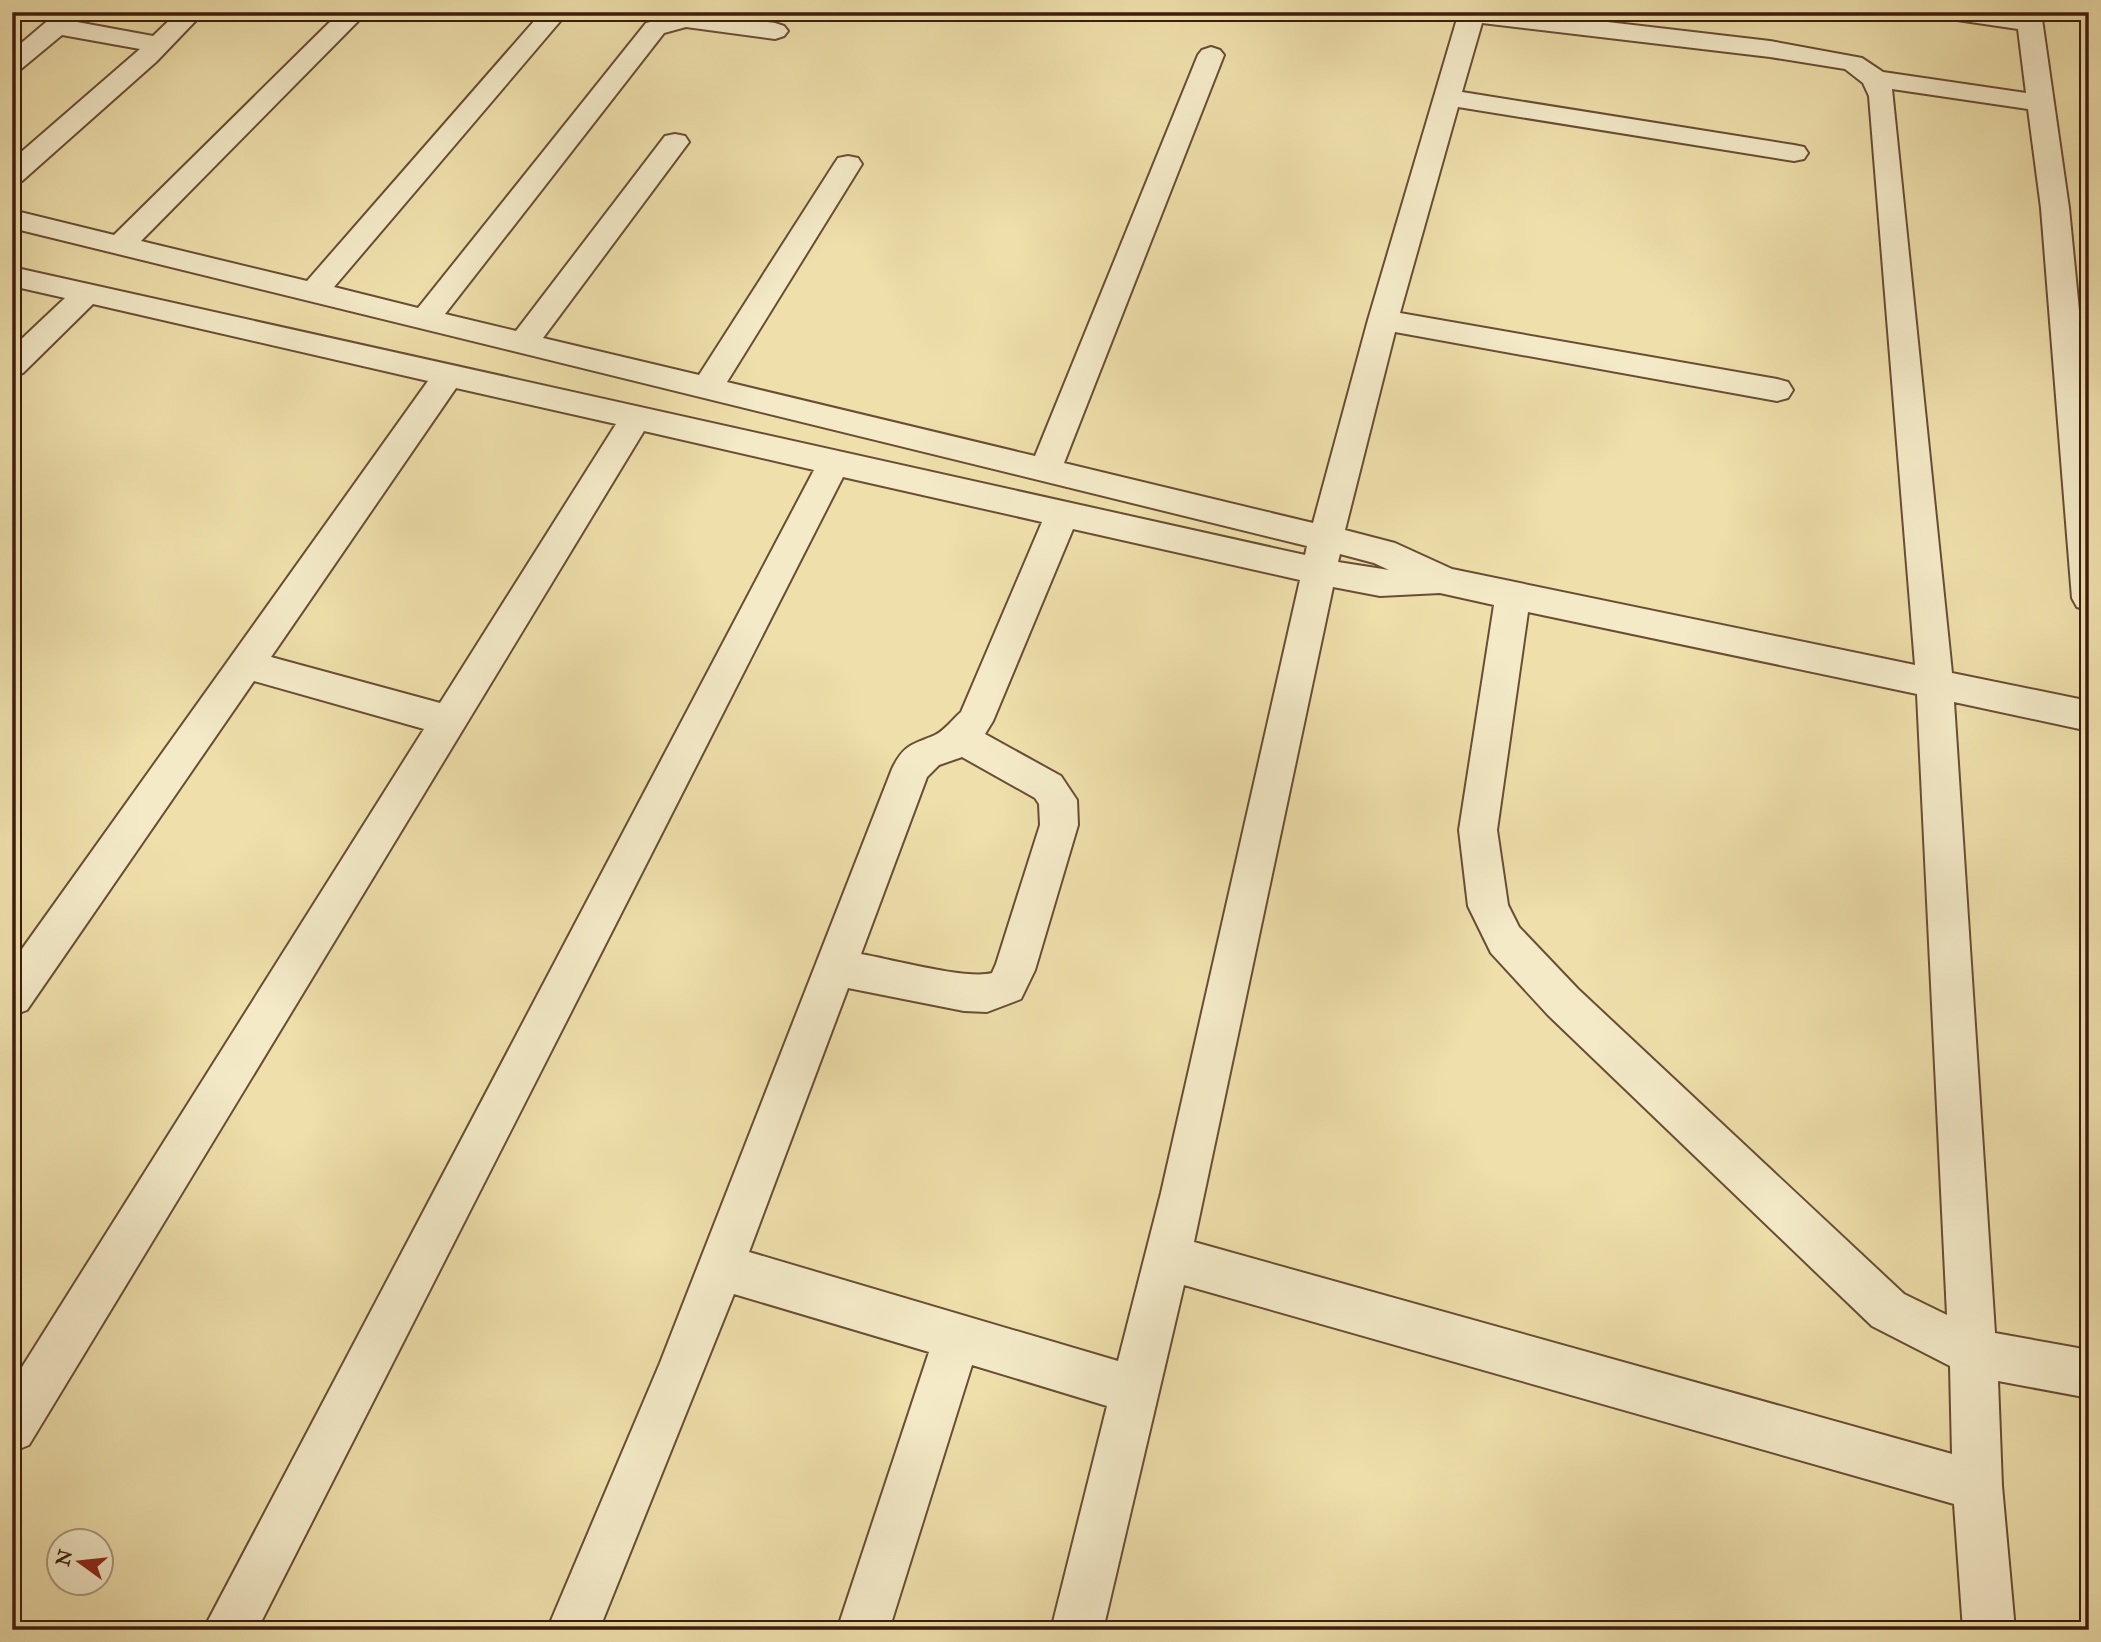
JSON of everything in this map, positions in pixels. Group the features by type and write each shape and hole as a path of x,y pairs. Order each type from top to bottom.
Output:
{"street":[{"path":"12,175 159,45 192,12"},
{"path":"120,245 355,12"},
{"path":"314,292 556,12"},
{"path":"1957,12 2029,18 2055,208 2089,598"},
{"path":"1077,1630 1167,1257 1323,554 1383,320 1472,13 1770,49 1853,63 1875,79 2042,103"},
{"path":"425,319 655,28 685,19 723,17 775,31"},
{"path":"12,64 66,19 159,45"},
{"path":"1045,470 1211,55"},
{"path":"1875,79 1882,96 1935,684 1973,1353 1977,1486 1990,1630"},
{"path":"1448,98 1794,153"},
{"path":"523,343 675,142"},
{"path":"708,388 848,164"},
{"path":"12,219 1045,470 1323,554 1380,583 1445,581 2089,716"},
{"path":"12,276 1062,515 1323,554"},
{"path":"12,366 86,293"},
{"path":"1383,320 1777,390"},
{"path":"12,997 449,375"},
{"path":"12,1428 636,418"},
{"path":"229,1630 833,464"},
{"path":"573,1630 682,1368 911,769 920,758 931,751 946,749 975,721 1062,515"},
{"path":"1513,595 1478,830 1488,906 1505,940 1563,1002 1888,1310 1973,1353 2089,1374"},
{"path":"246,664 450,722"},
{"path":"834,967 964,992 987,993 1006,986 1015,970 1059,825 1058,800 1048,787 960,738"},
{"path":"1167,1257 1977,1486"},
{"path":"721,1267 1135,1390"},
{"path":"863,1630 957,1338"}]}
